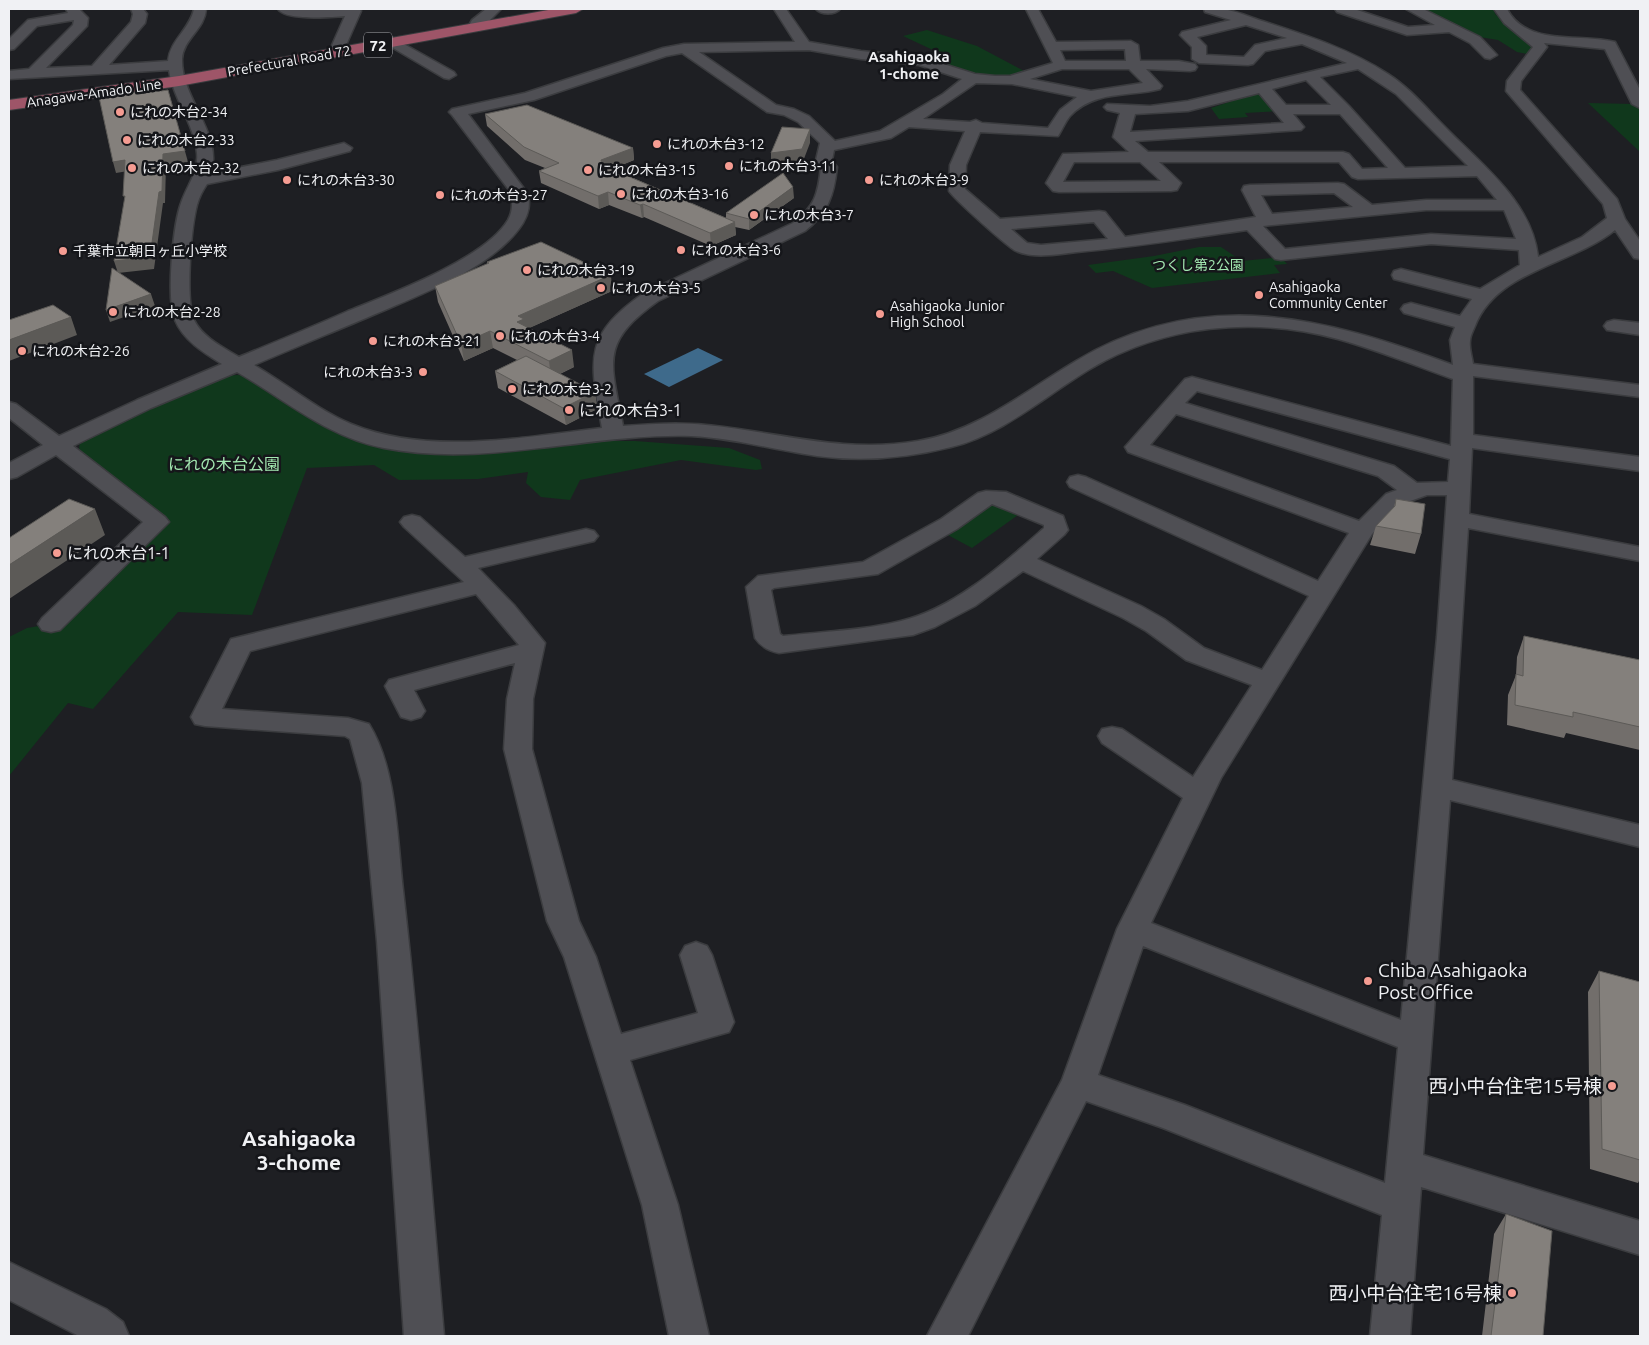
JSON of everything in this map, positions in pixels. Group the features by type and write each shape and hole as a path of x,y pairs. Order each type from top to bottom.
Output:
{"main road":[{"name":"Prefectural Road 72","path":"177,73 336,52 576,9"},
{"name":"Anagawa-Amado Line","path":"9,105 177,73"}],"street":[{"path":"98,70 138,23 140,14 136,9"},
{"path":"200,9 200,17 176,49 177,73 205,149 205,166 187,208 180,297 185,321 204,343 328,421 359,434 389,442 458,448 614,434 691,430 820,450 886,452 920,448 953,440 982,428 1121,343 1162,330 1213,322 1268,323 1330,331 1359,338 1463,373 1640,391"},
{"path":"284,9 315,14 354,11 336,52"},
{"path":"475,27 477,23 494,9"},
{"path":"784,9 805,46"},
{"path":"823,9 833,9"},
{"path":"1032,9 1060,65"},
{"path":"1210,9 1301,40 1360,64 1396,87 1480,171 1510,205 1528,256"},
{"path":"1342,9 1407,31 1451,28"},
{"path":"1414,9 1474,40 1490,55"},
{"path":"1500,9 1517,27 1535,38 1610,45 1640,104"},
{"path":"9,46 33,23 75,12 82,18 80,26 33,74"},
{"path":"1245,21 1187,35 1199,46 1200,60 1248,61 1260,48 1301,40"},
{"path":"1535,38 1540,47 1514,81 1513,91 1611,203 1616,219 1640,254"},
{"path":"393,42 449,75"},
{"path":"906,122 976,125 1052,133 1066,112 1087,98 1102,92 1155,86 1134,66 1131,45 1051,46"},
{"path":"9,472 58,445 144,404 432,283 474,257 509,231 520,214 522,205 520,193 489,150 457,112 529,98 663,52 684,48 805,46 921,61 973,78 1011,80 1087,98 1128,111 1199,105 1262,87 1360,64"},
{"path":"614,434 602,357 608,336 614,326 635,307 651,297 799,227 815,214 825,200 829,167 824,160 828,142 811,124 787,110 772,109 684,48"},
{"path":"1011,80 1060,65 1190,67"},
{"path":"9,75 98,70 177,73"},
{"path":"1310,76 1344,109 1401,173"},
{"path":"827,147 885,135 948,97 973,78"},
{"path":"1121,137 1296,127 1284,110 1262,87"},
{"path":"1284,110 1344,109"},
{"path":"1121,137 1128,111"},
{"path":"976,125 961,153 954,178 957,191 994,225 1022,247 1041,250 1121,243 1259,222 1367,209 1426,205 1510,205"},
{"path":"1121,137 1143,158 1173,183 1167,187 1059,187 1054,183 1069,157 1143,158 1343,157 1358,174 1480,171"},
{"path":"199,180 278,165 344,148"},
{"path":"1367,209 1338,188 1250,190 1259,222 1281,255 1431,239 1528,256 1565,252 1610,227 1616,219"},
{"path":"994,225 1099,216 1121,243"},
{"path":"1390,1336 1403,1165 1416,1040 1437,787 1457,519 1463,373 1460,340 1472,310 1484,296 1528,256"},
{"path":"1401,275 1484,296"},
{"path":"1411,309 1466,324"},
{"path":"1614,326 1640,329"},
{"path":"1363,530 1136,447 1192,383 1461,447 1640,464"},
{"path":"1172,406 1386,471 1414,492"},
{"path":"9,408 157,522 50,624"},
{"path":"1078,482 1324,592"},
{"path":"947,1336 1078,1083 1133,929 1208,776 1363,530 1394,499 1425,488 1459,489"},
{"path":"998,497 1055,521 1056,530 1021,561 960,605 922,624 904,629 779,645 768,638 758,586 766,581 790,576 869,569 949,524 986,498 998,497"},
{"path":"1457,519 1640,554"},
{"path":"412,522 460,565 511,615 532,643 520,699 518,749 564,920 580,957 660,1205 689,1336"},
{"path":"460,565 586,536"},
{"path":"1021,561 1132,612 1155,625 1195,654 1268,682"},
{"path":"424,1336 392,932 376,783 364,739 359,731 348,726 205,717 240,645 482,586"},
{"path":"411,711 398,686 530,650"},
{"path":"1112,736 1198,796"},
{"path":"1437,787 1640,836"},
{"path":"1133,929 1416,1040"},
{"path":"610,1051 718,1022 696,955"},
{"path":"1078,1083 1173,1116 1400,1205"},
{"path":"1403,1165 1640,1238"},
{"path":"9,1280 92,1322 109,1336"}],"green space":[{"path":"1417,9 1494,9 1495,14 1531,45 1532,48 1527,54 1517,52 1498,40 1473,36"},
{"path":"927,30 977,46 1026,72 1007,78 991,79 908,58 935,51 903,36"},
{"path":"1261,93 1280,111 1245,113 1248,117 1219,119 1211,108"},
{"path":"1588,103 1633,104 1640,110 1640,152"},
{"name":"つくし第2公園","path":"1199,247 1221,247 1242,261 1281,257 1287,264 1274,265 1280,273 1152,288 1113,271 1096,273 1088,265 1154,256"},
{"name":"にれの木台公園","path":"224,376 246,376 382,447 455,455 592,441 635,441 729,448 760,460 762,469 756,470 681,460 580,480 570,500 541,497 526,483 528,472 478,479 399,480 374,465 307,468 252,615 178,612 93,709 68,703 9,776 9,637 27,628 51,624 167,519 79,451 80,439"},
{"path":"990,503 1022,512 972,548 946,534"}],"water":[{"path":"698,348 723,360 669,387 644,374"}],"building":[{"path":"161,88 161,91 168,90 185,151 163,154 162,191 159,192 150,257 114,261 125,196 123,196 125,160 113,162 99,97"},
{"path":"527,105 633,148 601,160 602,165 735,222 710,233 643,204 640,205 608,192 598,196 539,171 559,163 524,147 485,114"},
{"path":"782,127 810,129 802,149 771,153"},
{"path":"783,173 793,187 749,219 726,213"},
{"path":"541,242 611,275 518,316 524,319 517,322 572,350 549,361 490,331 461,344 435,286 489,263 487,262"},
{"path":"112,268 151,294 106,310"},
{"path":"53,305 71,317 9,340 9,320"},
{"path":"526,356 595,392 563,408 495,371"},
{"path":"69,499 95,509 9,565 9,538"},
{"path":"1396,499 1425,504 1421,534 1376,526 1395,506"},
{"path":"1524,636 1640,660 1640,727 1573,712 1573,717 1515,705 1516,674 1523,676"},
{"name":"西小中台住宅15号棟","path":"1599,971 1640,982 1640,1160 1602,1149"},
{"name":"西小中台住宅16号棟","path":"1506,1214 1552,1231 1543,1336 1491,1336"}],"place":[{"name":"にれの木台2-34","path":"120,112"},
{"name":"にれの木台2-33","path":"127,140"},
{"name":"にれの木台3-12","path":"657,144"},
{"name":"にれの木台3-11","path":"729,166"},
{"name":"にれの木台2-32","path":"132,168"},
{"name":"にれの木台3-15","path":"588,170"},
{"name":"にれの木台3-30","path":"287,180"},
{"name":"にれの木台3-9","path":"869,180"},
{"name":"にれの木台3-16","path":"621,194"},
{"name":"にれの木台3-27","path":"440,195"},
{"name":"にれの木台3-7","path":"754,215"},
{"name":"にれの木台3-6","path":"681,250"},
{"name":"千葉市立朝日ヶ丘小学校","path":"63,251"},
{"name":"にれの木台3-19","path":"527,270"},
{"name":"にれの木台3-5","path":"601,288"},
{"name":"Asahigaoka Community Center","path":"1259,295"},
{"name":"にれの木台2-28","path":"113,312"},
{"name":"Asahigaoka Junior High School","path":"880,314"},
{"name":"にれの木台3-4","path":"500,336"},
{"name":"にれの木台3-21","path":"373,341"},
{"name":"にれの木台2-26","path":"22,351"},
{"name":"にれの木台3-3","path":"423,372"},
{"name":"にれの木台3-2","path":"512,389"},
{"name":"にれの木台3-1","path":"569,410"},
{"name":"にれの木台1-1","path":"57,553"},
{"name":"Chiba Asahigaoka Post Office","path":"1368,981"},
{"name":"西小中台住宅15号棟","path":"1612,1086"},
{"name":"西小中台住宅16号棟","path":"1512,1293"}],"district":[{"name":"Asahigaoka 1-chome","path":"909,64"},
{"name":"Asahigaoka 3-chome","path":"299,1150"}]}
